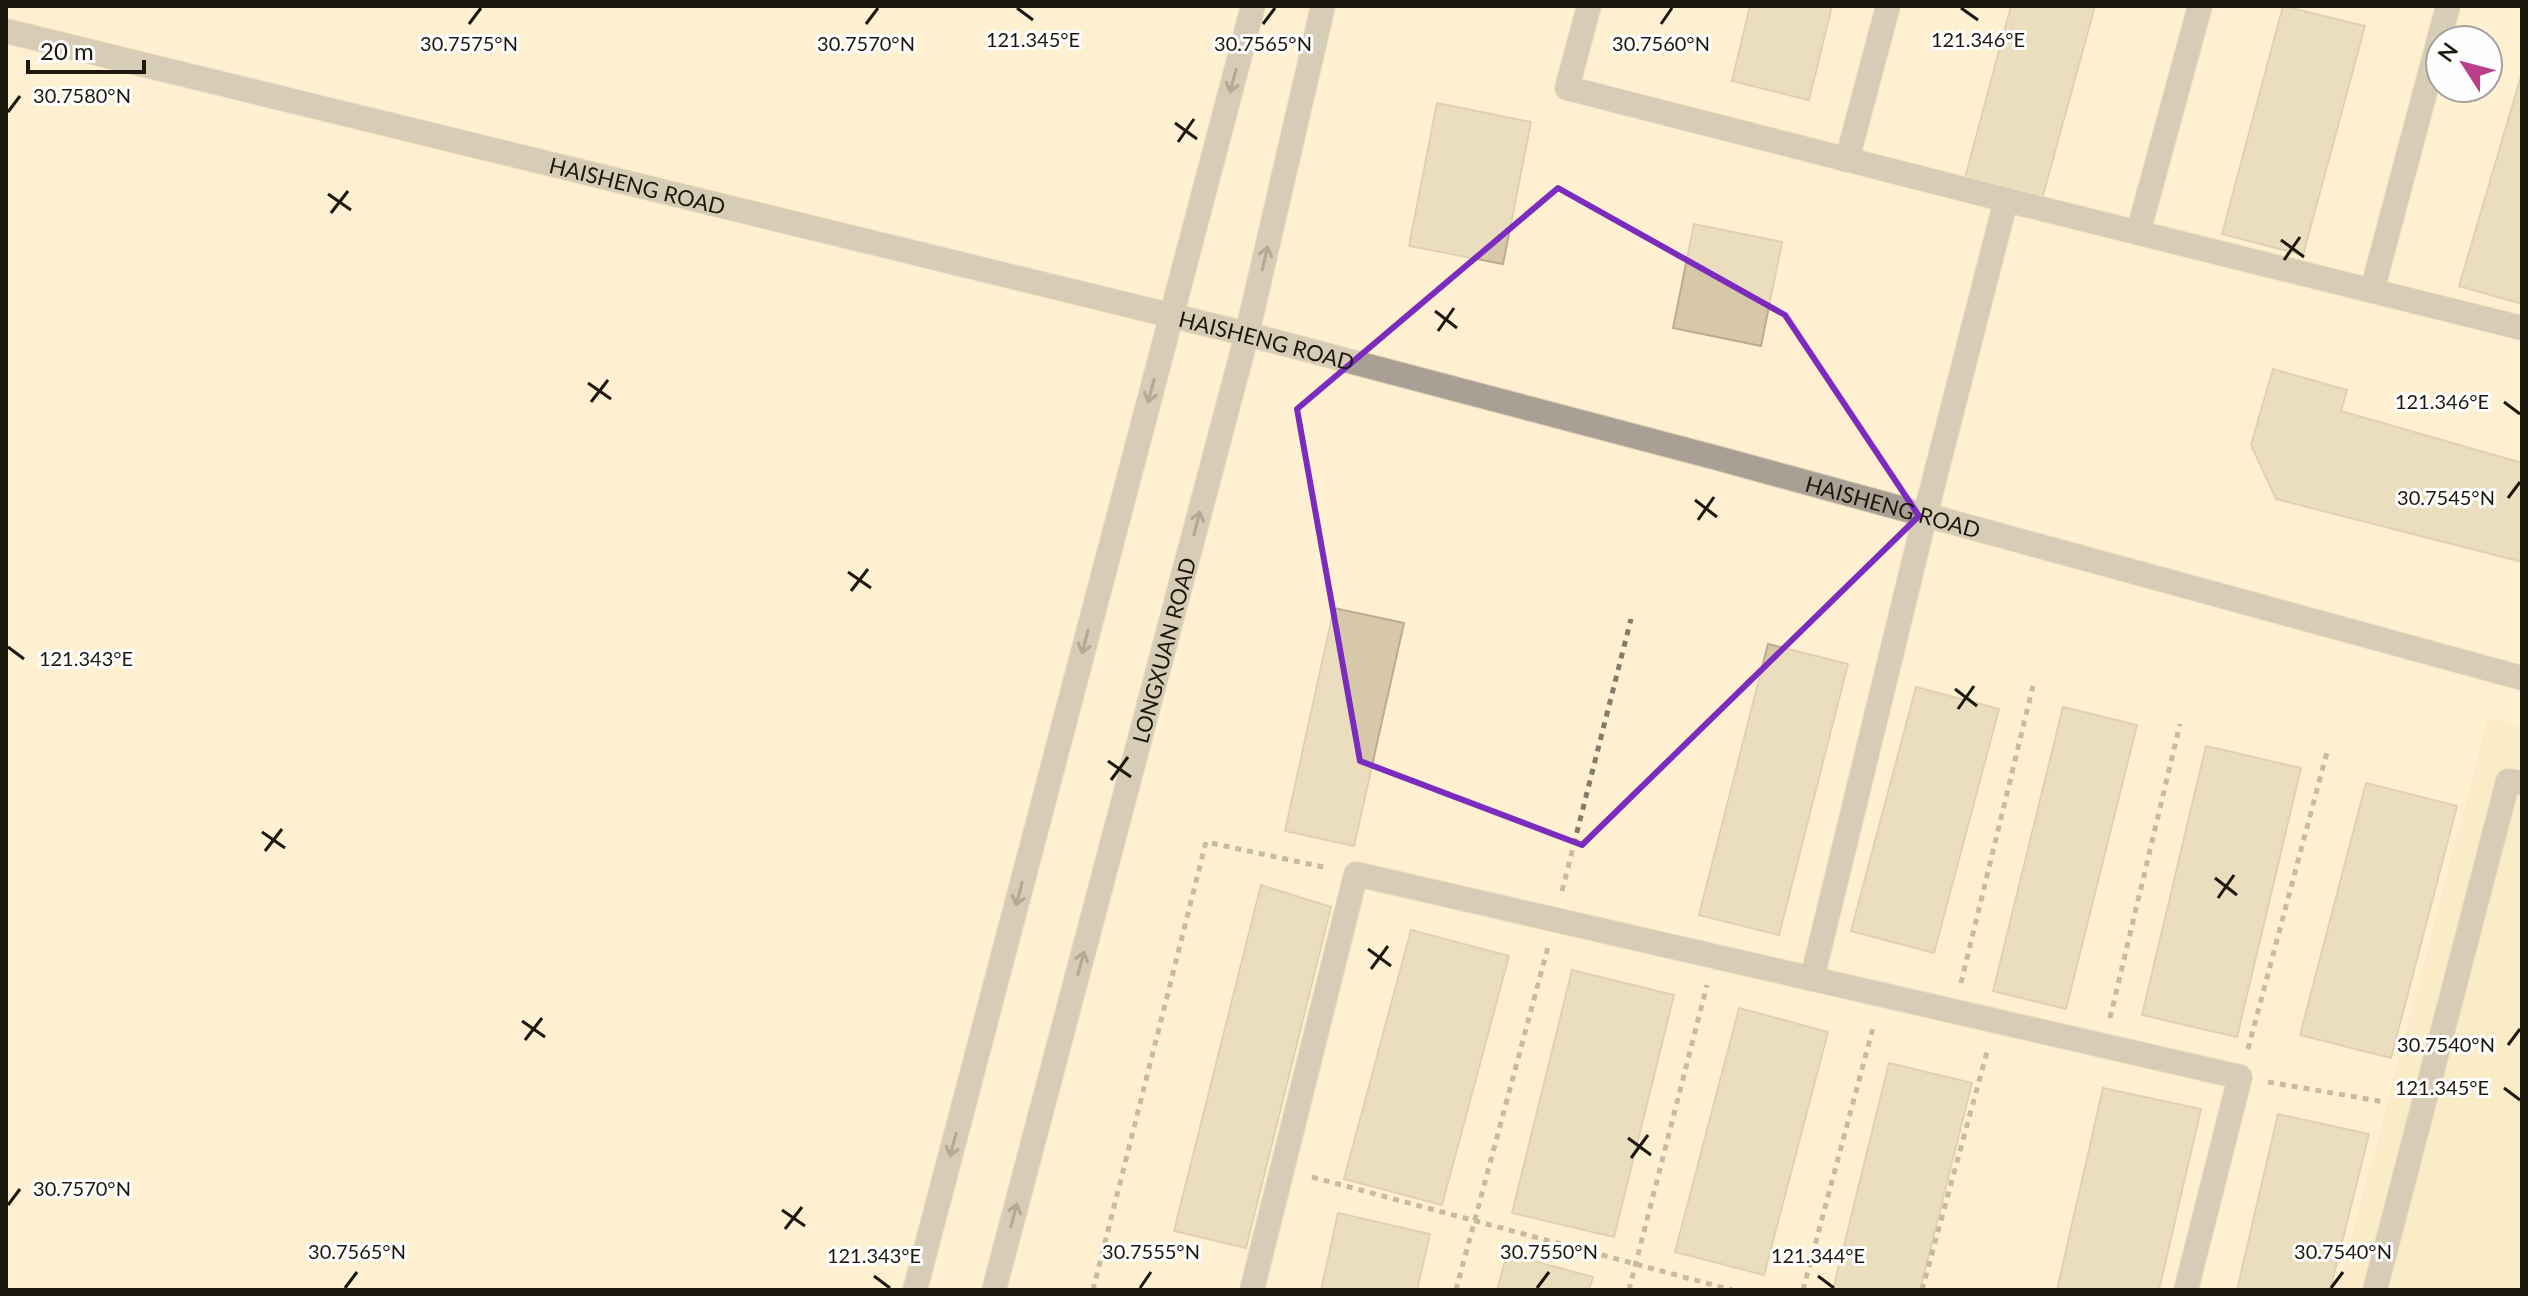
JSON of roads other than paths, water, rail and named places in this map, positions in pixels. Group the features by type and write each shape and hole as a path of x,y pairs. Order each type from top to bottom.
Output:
{"street":[{"path":"915,1290 1253,6"},
{"name":"LONGXUAN ROAD","path":"994,1290 1247,334 1323,6"},
{"path":"1589,6 1567,88 2522,328"},
{"path":"1847,160 1888,6"},
{"path":"2138,233 2200,6"},
{"path":"2372,291 2448,6"},
{"name":"HAISHENG ROAD","path":"6,31 1247,334 2522,678"},
{"path":"1812,979 2006,200"},
{"path":"2375,1290 2508,781 2522,783"},
{"path":"1252,1290 1356,874 2240,1077 2186,1290"}]}
